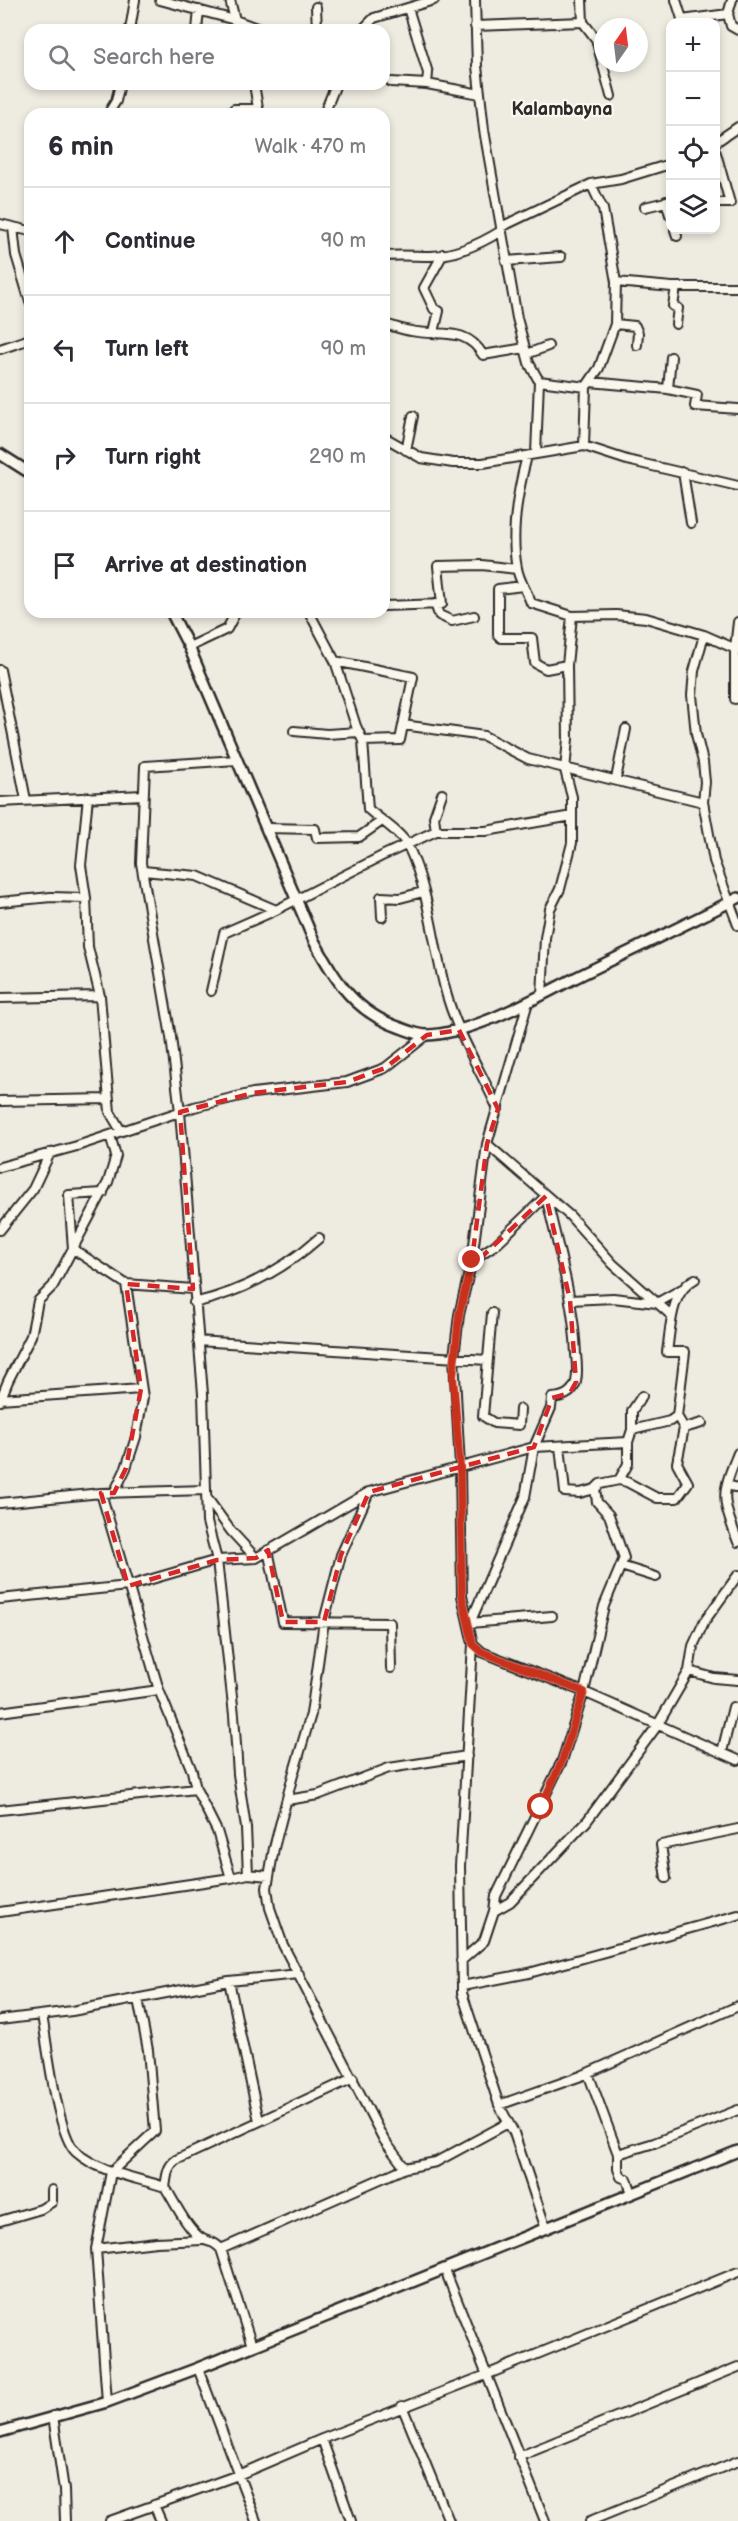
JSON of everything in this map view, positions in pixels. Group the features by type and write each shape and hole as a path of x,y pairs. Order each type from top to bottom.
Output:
{"street":[{"path":"131,24 135,0"},
{"path":"160,0 235,20 241,24"},
{"path":"230,0 235,20"},
{"path":"399,0 405,9 428,73 427,84"},
{"path":"368,24 374,18 434,0"},
{"path":"475,0 480,94 506,261 526,351 538,381 536,453"},
{"path":"582,0 583,22 596,39 611,96"},
{"path":"676,0 682,18"},
{"path":"732,0 728,14 731,26 738,30"},
{"path":"316,7 317,24"},
{"path":"197,24 198,10"},
{"path":"702,18 728,14"},
{"path":"475,26 583,22"},
{"path":"391,82 427,84 480,94"},
{"path":"112,108 119,90"},
{"path":"255,90 258,108"},
{"path":"326,108 334,90"},
{"path":"720,139 738,127"},
{"path":"390,256 443,254 459,251 480,243 501,229 591,184 621,179 666,165"},
{"path":"720,167 730,203 720,203"},
{"path":"585,446 588,384 599,368 615,324 616,282 603,209 591,184"},
{"path":"645,207 666,202"},
{"path":"0,224 24,230"},
{"path":"13,227 16,255 24,282"},
{"path":"435,333 439,311 434,309 424,288 443,254"},
{"path":"506,261 561,257"},
{"path":"616,282 676,287 738,287"},
{"path":"676,287 673,306 678,308 676,324"},
{"path":"615,324 635,326 638,333 637,345"},
{"path":"390,326 413,332 454,334 476,344 483,355 526,351 548,346"},
{"path":"0,349 24,341"},
{"path":"668,389 671,357"},
{"path":"538,381 668,389 697,395 695,406 738,410"},
{"path":"406,450 413,416"},
{"path":"390,441 421,458 453,463 483,463 585,446 627,460 738,486"},
{"path":"0,454 24,469"},
{"path":"527,456 518,502 515,551 517,569 531,603 572,616 616,615 646,618 704,635 736,649"},
{"path":"683,472 691,523"},
{"path":"390,606 442,604 438,566 482,565 517,569"},
{"path":"523,586 498,589 498,635 501,638 532,638 535,663 546,669 567,665"},
{"path":"435,604 439,615 452,621 474,616"},
{"path":"542,995 545,938 550,909 560,889 572,843 572,797 565,770 568,739 567,665 572,616"},
{"path":"174,618 189,647 314,941 336,980 358,1006 389,1024 427,1035 459,1030 528,1002 734,900"},
{"path":"189,647 227,629 233,618"},
{"path":"312,618 335,661 363,741 368,809 408,843 423,892 447,996 459,1030 498,1109"},
{"path":"735,699 738,622"},
{"path":"704,635 694,671 692,695 696,734 703,762 705,782 703,802 714,861 734,900 738,925"},
{"path":"335,661 413,677 400,738 397,741 363,741"},
{"path":"0,670 26,800"},
{"path":"404,724 484,736 528,759 552,764 565,770 616,779 703,802"},
{"path":"616,779 626,729"},
{"path":"294,731 327,734 359,732"},
{"path":"237,760 145,766 143,871 171,1037 180,1112 203,1394 207,1522 217,1560 238,1774 246,1828 248,1874"},
{"path":"436,831 434,818 442,794"},
{"path":"0,802 144,795"},
{"path":"88,797 81,865 86,898 88,947 100,996 110,1112 121,1131"},
{"path":"211,991 224,933 297,901 408,843 436,831 486,831 572,816"},
{"path":"266,828 315,829 317,838 359,837 382,821"},
{"path":"143,871 197,876 276,910"},
{"path":"382,917 381,897 400,898 423,892"},
{"path":"0,902 51,897 86,898"},
{"path":"0,998 100,996"},
{"path":"528,1002 487,1144 472,1260 459,1315 454,1359 460,1467 462,1596 473,1644 460,1866 461,1961 462,1993 499,2105 514,2133 546,2229"},
{"path":"0,1167 50,1154 180,1112 253,1093 347,1082 385,1068 427,1035"},
{"path":"0,1101 109,1100"},
{"path":"110,1135 116,1156 103,1192 53,1286 38,1301 30,1336 0,1400 141,1389"},
{"path":"487,1144 570,1216 613,1264 672,1316"},
{"path":"0,1230 33,1189 50,1154"},
{"path":"73,1249 69,1195 103,1192"},
{"path":"472,1260 495,1245 546,1196"},
{"path":"470,1623 525,1497 534,1448 551,1408 552,1398 570,1393 576,1382 576,1341 570,1300 546,1196"},
{"path":"194,1303 221,1297 254,1283 319,1238"},
{"path":"73,1249 126,1284 193,1289"},
{"path":"570,1300 613,1298 657,1303 695,1279"},
{"path":"114,1493 126,1468 136,1437 143,1397 126,1284"},
{"path":"560,1446 565,1492 595,1489 600,1484 619,1480 657,1498 677,1498 688,1483 677,1463 683,1446 684,1428 677,1416 685,1352 667,1352 672,1316 682,1289"},
{"path":"492,1313 483,1416 494,1423 519,1425 520,1408"},
{"path":"198,1341 487,1360"},
{"path":"619,1480 628,1464 632,1411 642,1396"},
{"path":"632,1430 670,1421 677,1416"},
{"path":"684,1428 702,1423"},
{"path":"0,1599 128,1586 217,1560 255,1558 369,1492 534,1448 628,1442"},
{"path":"738,1453 723,1493 724,1503 738,1542"},
{"path":"727,1485 738,1488"},
{"path":"461,1961 484,1941 494,1911 496,1896 562,1761 584,1692 604,1606 624,1558 609,1515 597,1502 595,1489"},
{"path":"369,1492 341,1555 324,1622 311,1714 287,1800 267,1888 270,1908 283,1945 384,2140 405,2168"},
{"path":"0,1503 101,1493 206,1493"},
{"path":"101,1493 159,1690 192,1770 196,1789 217,1831 231,1878"},
{"path":"206,1493 231,1531 255,1558"},
{"path":"268,1551 284,1622 390,1623 391,1668"},
{"path":"621,1566 656,1577"},
{"path":"494,1911 510,1902 587,1821 657,1726 689,1671 693,1646 704,1622 738,1575"},
{"path":"470,1623 552,1616"},
{"path":"473,1644 482,1652 584,1692 738,1760"},
{"path":"689,1671 714,1678 738,1680"},
{"path":"0,1712 159,1690"},
{"path":"722,1752 733,1707"},
{"path":"287,1800 318,1795 389,1768 466,1756"},
{"path":"0,1810 196,1789"},
{"path":"666,1878 661,1845 738,1829"},
{"path":"0,1912 248,1874 269,1876"},
{"path":"462,1986 529,1973 738,1915"},
{"path":"0,2020 138,1999 229,1981 299,1974"},
{"path":"229,1981 259,2121"},
{"path":"106,2402 96,2249 111,2172 155,2131 148,2050 138,1999"},
{"path":"499,2105 588,2073 738,2006"},
{"path":"42,2014 52,2079 66,2139 76,2152 111,2172 165,2187"},
{"path":"588,2073 618,2154 618,2169 621,2177 627,2180 632,2193"},
{"path":"203,2240 194,2232 165,2187 167,2170 171,2163 353,2078"},
{"path":"618,2154 738,2110"},
{"path":"221,2249 405,2168 436,2162 508,2123"},
{"path":"0,2432 106,2402 198,2368 738,2151"},
{"path":"0,2221 47,2206 52,2202 52,2190"},
{"path":"96,2249 156,2242 203,2240 215,2242 221,2249 252,2346"},
{"path":"444,2270 545,2521"},
{"path":"110,2521 238,2475 402,2406 486,2375 738,2272"},
{"path":"518,2457 738,2367"},
{"path":"198,2368 256,2521"},
{"path":"402,2406 448,2521"},
{"path":"53,2416 60,2451 65,2521"},
{"path":"322,2439 351,2521"},
{"path":"590,2521 738,2461"},
{"path":"154,2505 161,2521"}],"highlighted area":[{"path":"459,1030 498,1109 487,1144 471,1267 546,1196 570,1300 576,1382 570,1393 552,1398 534,1447 369,1492 341,1555 324,1622 283,1622 268,1550 256,1558 217,1560 128,1586 101,1493 114,1493 126,1468 141,1389 126,1284 193,1289 180,1112 253,1093 347,1082 385,1068 427,1035"}],"district":[{"name":"Kalambayna","path":"562,109"}],"route":[{"path":"472,1260 459,1315 453,1376 460,1467 462,1596 473,1644 482,1652 584,1692 562,1761 541,1807"}]}
